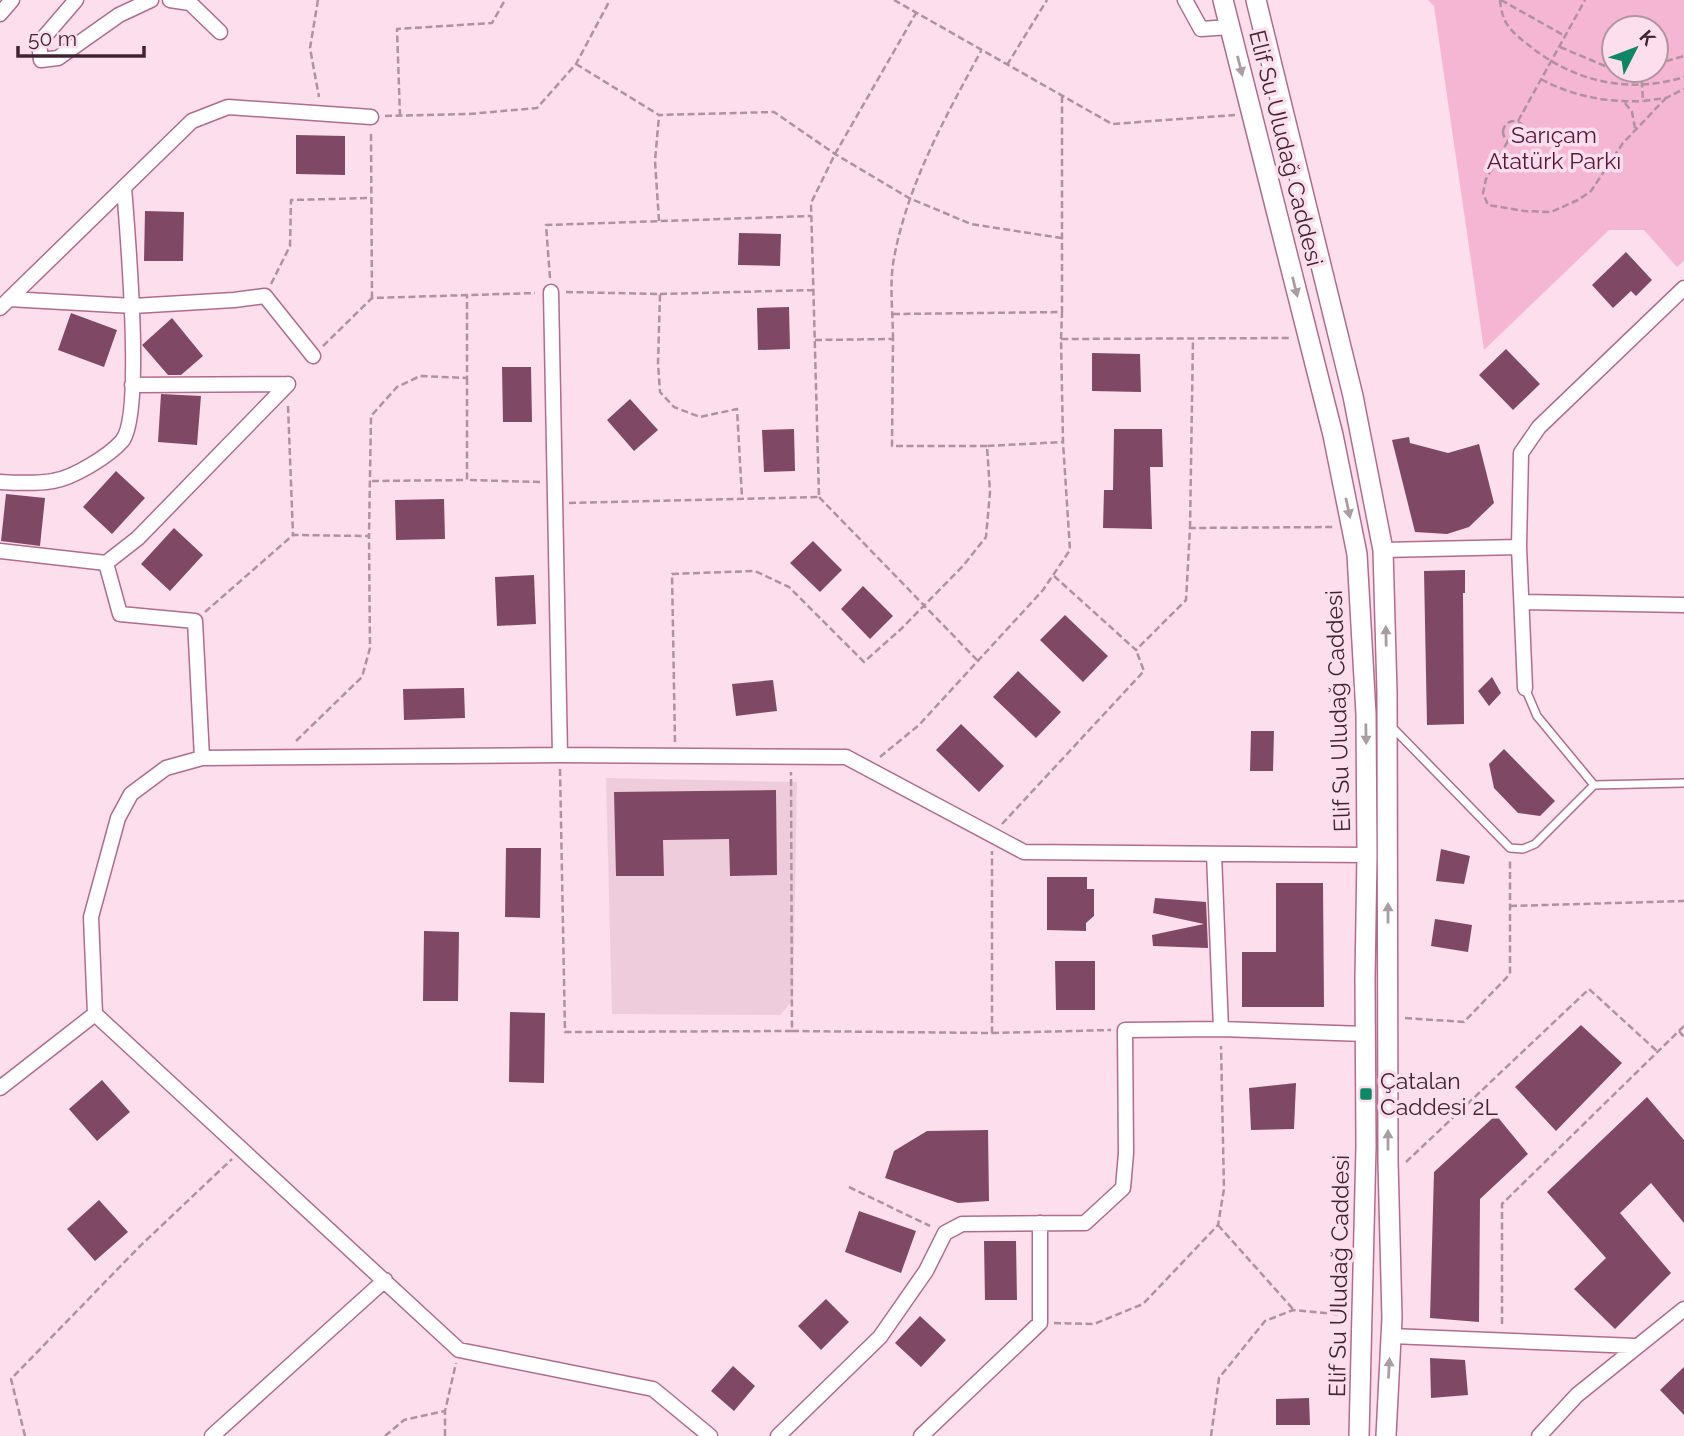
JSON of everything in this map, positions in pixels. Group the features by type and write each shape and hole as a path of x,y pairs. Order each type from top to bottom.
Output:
{"main road":[{"name":"Elif Su Uludağ Caddesi","path":"1223,0 1333,435 1357,554 1366,714 1367,855 1366,1147 1359,1436"},
{"name":"Elif Su Uludağ Caddesi","path":"1256,0 1353,396 1383,550 1387,722 1391,1336 1385,1436"}],"street":[{"path":"0,14 12,0"},
{"path":"76,0 39,43 41,60 58,58 119,15 151,0"},
{"path":"170,0 190,3 220,32"},
{"path":"1185,0 1201,29 1230,27"},
{"path":"5,303 192,121 229,107 370,117"},
{"path":"0,482 54,481 90,466 124,440 130,414 132,385 133,306 124,187"},
{"path":"551,292 560,755"},
{"path":"1525,688 1519,547 1521,453 1539,427 1682,293"},
{"path":"5,303 133,306 265,296 313,356"},
{"path":"132,385 288,384"},
{"path":"0,551 106,563 138,538 288,384"},
{"path":"1383,550 1519,547"},
{"path":"106,563 120,614 195,621 202,758"},
{"path":"1522,603 1684,605"},
{"path":"710,1436 653,1389 459,1350 95,1014 91,917 118,818 131,794 166,768 202,758 560,755 846,757 1024,852 1367,855"},
{"path":"1214,854 1221,1028"},
{"path":"0,1088 95,1014"},
{"path":"778,1436 880,1337 926,1270 945,1234 962,1224 1085,1223 1123,1188 1126,1153 1125,1030 1221,1028 1365,1034"},
{"path":"921,1436 1040,1323 1040,1223"},
{"path":"212,1436 385,1280"},
{"path":"1539,1436 1577,1395 1684,1308"},
{"path":"1391,1336 1636,1346"}],"lane":[{"path":"1525,688 1537,716 1594,785"},
{"path":"1387,722 1510,848 1523,849 1535,844 1594,785 1684,783"}],"path":[{"path":"318,0 310,48 322,114"},
{"path":"400,116 397,29 492,23 505,0"},
{"path":"372,298 370,117 469,114 537,108 576,64 610,0"},
{"path":"894,0 1112,124 1252,114"},
{"path":"1007,65 1047,0"},
{"path":"1566,36 1501,0 1501,16 1513,32 1551,63 1578,75 1599,82 1641,85 1684,77"},
{"path":"1518,121 1585,0"},
{"path":"916,13 835,154 811,202 818,497 978,661"},
{"path":"1560,47 1600,64"},
{"path":"981,51 929,148 909,198 893,261 892,446 987,446 1063,442"},
{"path":"576,64 659,115 774,112 835,154 909,198 971,225 1061,238"},
{"path":"1541,79 1551,85 1590,97 1624,102 1666,98"},
{"path":"1641,85 1643,101"},
{"path":"1508,141 1486,178 1482,193 1489,205 1551,212 1591,191 1635,128 1666,98 1684,89"},
{"path":"866,768 919,724 978,661 1043,590 1070,550 1063,442 1061,338 1062,96"},
{"path":"1624,102 1632,112 1635,128"},
{"path":"659,115 655,161 659,221"},
{"path":"1508,141 1518,142 1524,137 1525,130 1518,121"},
{"path":"1508,141 1504,135 1505,125 1518,121"},
{"path":"265,296 290,246 291,200 371,198"},
{"path":"551,292 545,225 811,216"},
{"path":"313,356 372,298 551,292 660,294 814,290"},
{"path":"660,294 660,391 674,407 700,417 737,409 742,498"},
{"path":"467,295 467,480"},
{"path":"893,314 1062,312"},
{"path":"1061,338 1308,338"},
{"path":"1136,650 1186,600 1193,338"},
{"path":"815,340 893,339"},
{"path":"279,757 362,677 370,648 371,416 397,387 420,376 467,377"},
{"path":"288,384 293,535"},
{"path":"675,756 671,573 755,571 789,587 864,662 963,566 986,537 990,492 987,446"},
{"path":"372,481 555,483"},
{"path":"555,503 818,497"},
{"path":"1190,528 1352,527"},
{"path":"195,621 293,535 369,536"},
{"path":"992,1033 992,835 1144,671 1136,650 1053,575"},
{"path":"560,755 565,1032 992,1033 1125,1030"},
{"path":"791,756 792,1031"},
{"path":"1388,1017 1464,1022 1510,974 1510,848"},
{"path":"1510,906 1684,901"},
{"path":"1388,1179 1589,989 1658,1052"},
{"path":"1502,1341 1502,1204 1684,1026"},
{"path":"1040,1323 1094,1324 1143,1304 1219,1225 1224,1189 1221,1028"},
{"path":"1679,1031 1684,1037"},
{"path":"25,1436 11,1379 139,1247 242,1150"},
{"path":"849,1187 945,1234"},
{"path":"1219,1225 1293,1310"},
{"path":"1211,1436 1219,1378 1265,1321 1293,1310 1363,1318"},
{"path":"445,1436 445,1411 459,1350"},
{"path":"385,1436 404,1420 445,1411"}],"shaded area":[{"path":"606,778 797,782 793,1000 780,1015 612,1014"}],"green space":[{"name":"Sarıçam Atatürk Parkı","path":"1428,0 1684,0 1684,261 1677,267 1644,230 1609,230 1484,350 1434,6"}],"building":[{"path":"296,135 345,136 345,175 296,174"},
{"path":"145,211 184,212 183,261 144,261"},
{"path":"739,233 781,234 780,266 738,265"},
{"path":"1626,252 1652,280 1636,296 1631,291 1613,308 1592,285"},
{"path":"789,307 790,349 758,350 757,308"},
{"path":"71,313 117,330 104,367 58,350"},
{"path":"172,318 203,356 181,375 168,375 142,345"},
{"path":"1506,349 1540,384 1513,410 1479,375"},
{"path":"1092,353 1140,354 1141,392 1092,391"},
{"path":"502,367 531,367 532,422 503,422"},
{"path":"161,394 201,396 197,445 158,442"},
{"path":"630,399 658,430 634,451 607,420"},
{"path":"794,429 795,471 764,472 762,430"},
{"path":"1114,429 1162,429 1163,467 1150,467 1152,529 1103,528 1104,490 1113,490"},
{"path":"1409,437 1410,443 1448,453 1479,444 1494,503 1469,527 1447,534 1415,532 1392,440"},
{"path":"116,471 145,498 112,534 83,507"},
{"path":"6,494 45,498 40,546 1,541"},
{"path":"444,499 445,539 396,540 395,500"},
{"path":"174,528 203,555 170,591 141,564"},
{"path":"813,541 842,570 820,592 790,563"},
{"path":"1465,570 1464,724 1427,725 1424,571"},
{"path":"534,575 536,624 497,626 495,577"},
{"path":"863,586 893,616 870,639 841,609"},
{"path":"1065,615 1108,656 1083,682 1040,640"},
{"path":"1018,671 1061,712 1036,738 993,697"},
{"path":"1492,677 1501,693 1489,706 1478,691"},
{"path":"773,680 777,711 736,716 732,684"},
{"path":"464,688 465,718 404,720 403,689"},
{"path":"961,724 1004,766 979,792 936,750"},
{"path":"1251,731 1274,731 1273,771 1250,771"},
{"path":"1504,749 1555,801 1540,816 1518,813 1494,788 1489,764"},
{"path":"776,790 777,875 730,876 729,839 663,840 664,876 616,876 614,792"},
{"path":"506,848 541,848 540,918 505,917"},
{"path":"1441,849 1470,856 1464,884 1436,881"},
{"path":"1047,877 1087,877 1087,889 1094,889 1094,916 1086,923 1086,931 1047,930"},
{"path":"1276,883 1323,883 1324,1007 1242,1007 1242,952 1276,952"},
{"path":"1155,898 1206,902 1208,948 1153,946 1152,935 1204,924 1153,913"},
{"path":"1435,919 1472,925 1468,952 1431,946"},
{"path":"424,931 459,932 458,1001 423,1001"},
{"path":"1055,961 1095,961 1095,1010 1056,1010"},
{"path":"510,1012 545,1013 544,1083 509,1082"},
{"path":"1581,1025 1622,1063 1556,1131 1515,1087"},
{"path":"102,1080 130,1112 97,1141 69,1109"},
{"path":"1296,1083 1294,1129 1251,1130 1249,1088"},
{"path":"1647,1097 1684,1140 1684,1223 1651,1183 1620,1213 1671,1273 1615,1329 1574,1289 1606,1258 1547,1192"},
{"path":"1496,1115 1528,1154 1480,1199 1479,1322 1430,1318 1434,1172"},
{"path":"988,1130 989,1201 958,1203 885,1178 894,1151 927,1131"},
{"path":"99,1200 128,1232 95,1261 67,1229"},
{"path":"859,1211 916,1231 901,1273 845,1252"},
{"path":"984,1241 1016,1241 1017,1300 985,1300"},
{"path":"826,1299 849,1322 821,1350 798,1326"},
{"path":"920,1316 946,1340 921,1367 895,1343"},
{"path":"1430,1358 1465,1360 1468,1395 1431,1398"},
{"path":"733,1366 755,1386 734,1411 711,1391"},
{"path":"1684,1367 1684,1415 1660,1390"},
{"path":"1309,1398 1310,1425 1276,1425 1276,1399"}],"place":[{"name":"Çatalan Caddesi 2L","path":"1366,1094"}]}
